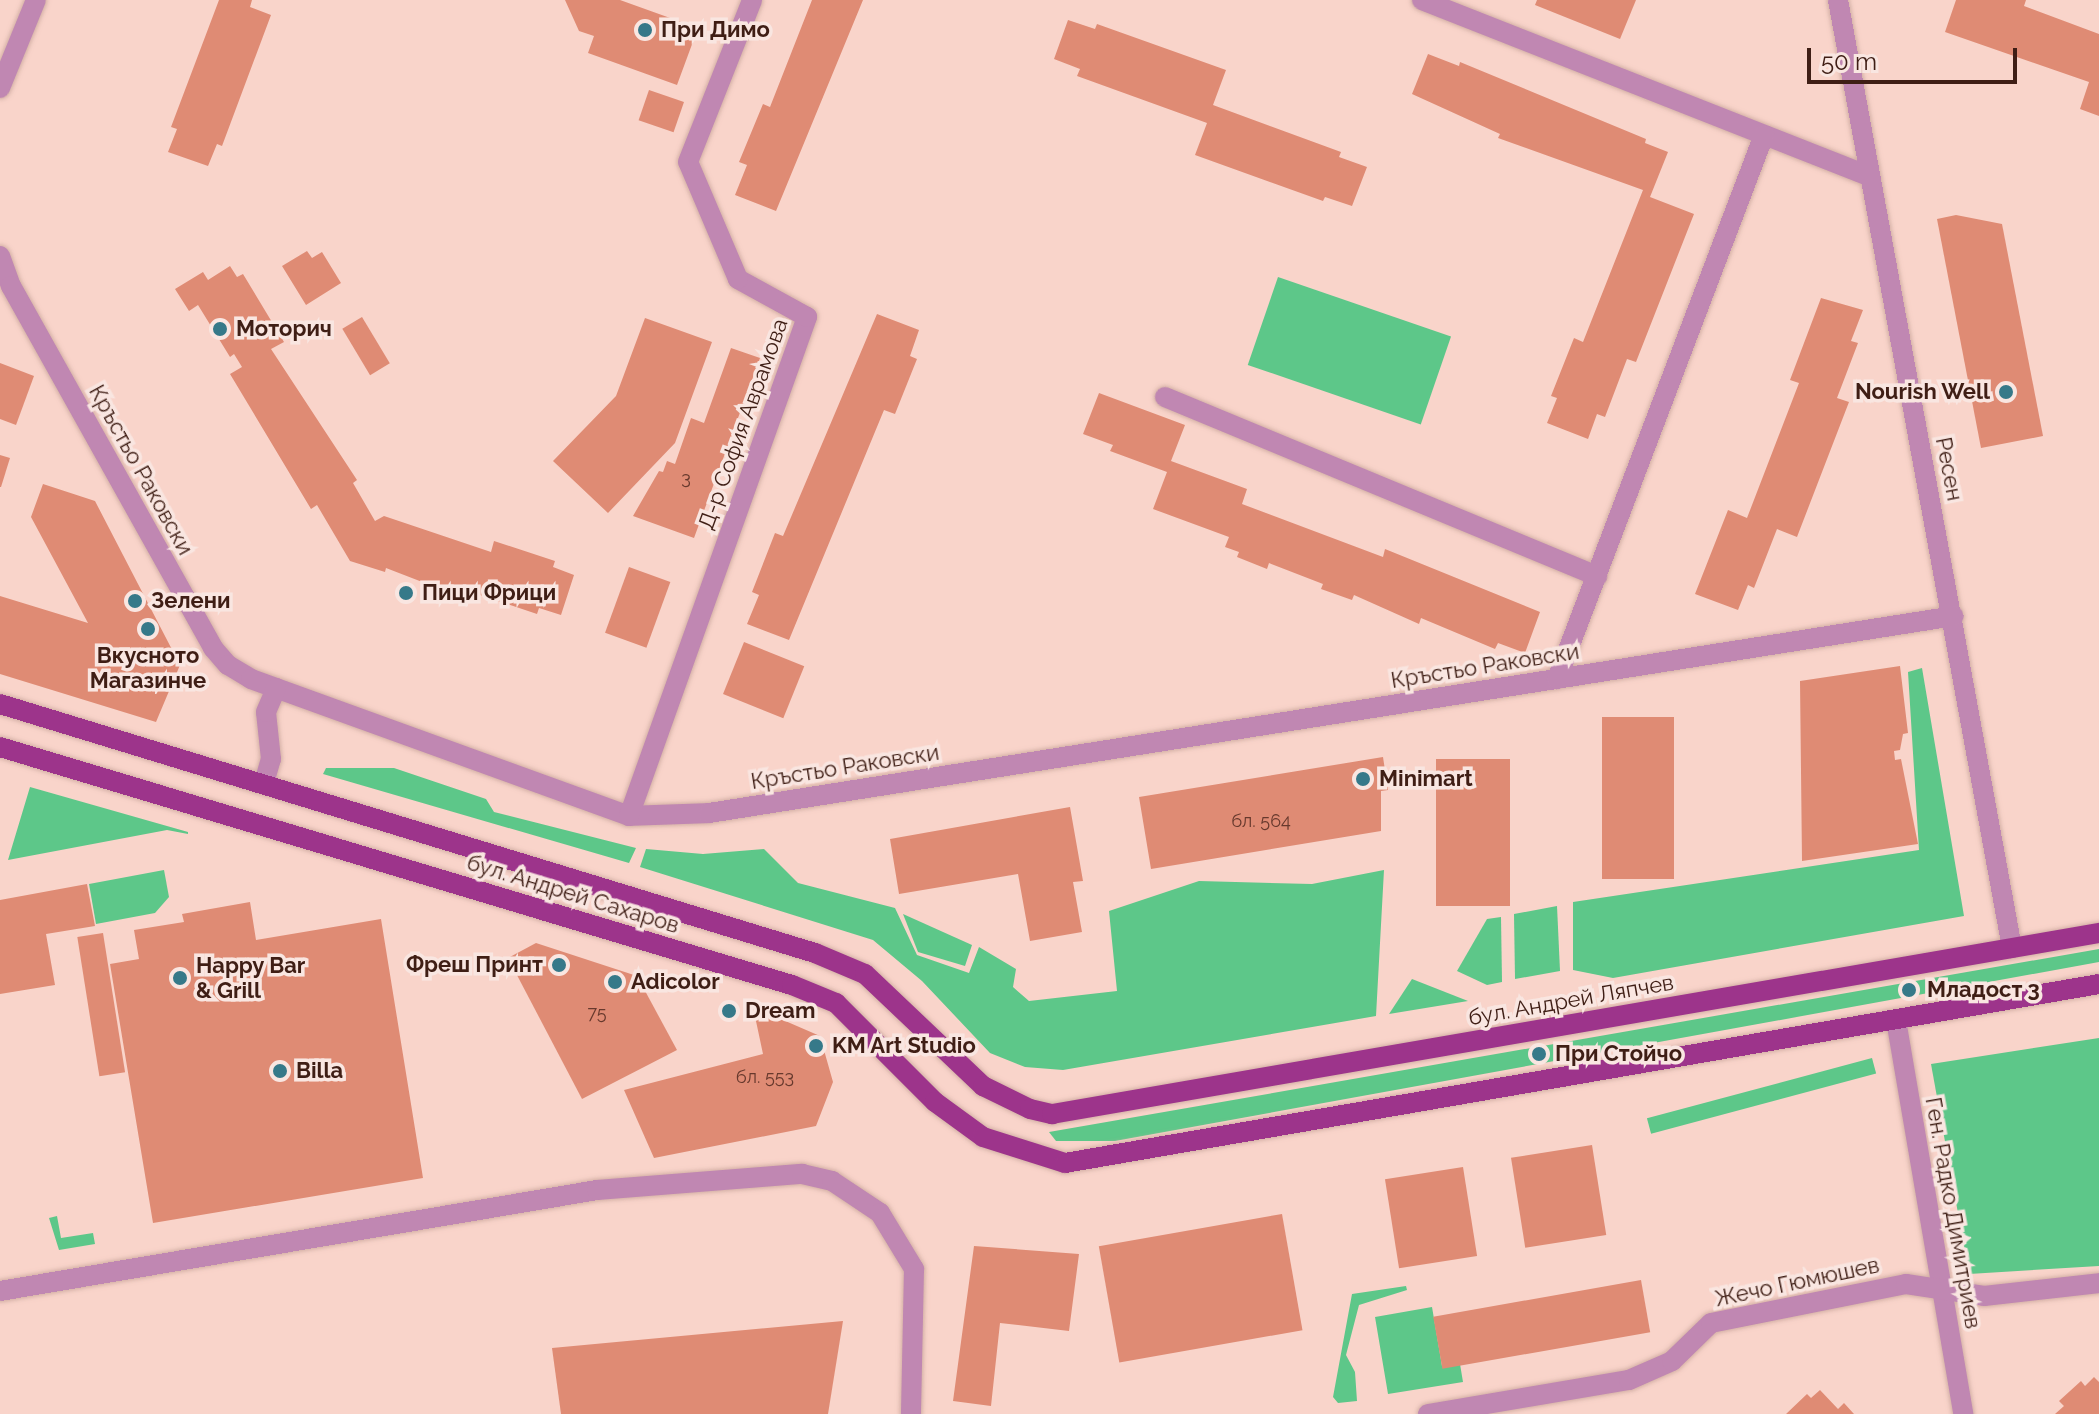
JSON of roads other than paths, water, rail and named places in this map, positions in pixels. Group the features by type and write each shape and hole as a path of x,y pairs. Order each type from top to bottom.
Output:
{"main road":[{"name":"бул. Андрей Сахаров","path":"0,704 815,953 865,974 983,1086 1030,1109 1052,1114"},
{"name":"бул. Андрей Сахаров","path":"0,747 792,985 836,1003 935,1102 983,1137 1046,1161 1087,1163 1896,1020"},
{"name":"бул. Андрей Ляпчев","path":"1052,1114 2099,933"},
{"path":"1896,1020 2099,984"}],"street":[{"path":"0,88 36,0"},
{"name":"Д-р София Аврамова","path":"629,816 807,317 738,279 688,162 752,0"},
{"path":"1422,0 1867,175"},
{"name":"Ресен","path":"1838,0 1867,175 1954,616 2012,948"},
{"path":"1557,679 1764,135"},
{"name":"Кръстьо Раковски","path":"0,256 11,286 213,648 228,665 276,688 629,816 709,813 1954,616"},
{"path":"1165,397 1597,576"},
{"path":"264,783 271,759 266,712 276,688"},
{"name":"Ген. Радко Димитриев","path":"1896,1020 1963,1414"},
{"path":"0,1291 597,1190 802,1174 832,1181 858,1195 880,1213 904,1248 914,1282 911,1414"},
{"name":"Жечо Гюмюшев","path":"1428,1414 1629,1380 1672,1361 1711,1323 1906,1284 1984,1296 2099,1283"},
{"path":"0,1299 22,1287"}],"place":[{"name":"При Димо","path":"645,30"},
{"name":"Моторич","path":"220,329"},
{"name":"Nourish Well","path":"2006,392"},
{"name":"Пици Фрици","path":"406,593"},
{"name":"Зелени","path":"135,601"},
{"name":"Вкусното Магазинче","path":"148,629"},
{"name":"Minimart","path":"1363,779"},
{"name":"Фреш Принт","path":"559,965"},
{"name":"Happy Bar & Grill","path":"180,978"},
{"name":"Adicolor","path":"615,982"},
{"name":"Младост 3","path":"1909,990"},
{"name":"Dream","path":"729,1011"},
{"name":"KM Art Studio","path":"816,1046"},
{"name":"При Стойчо","path":"1539,1054"},
{"name":"Billa","path":"280,1071"}]}
